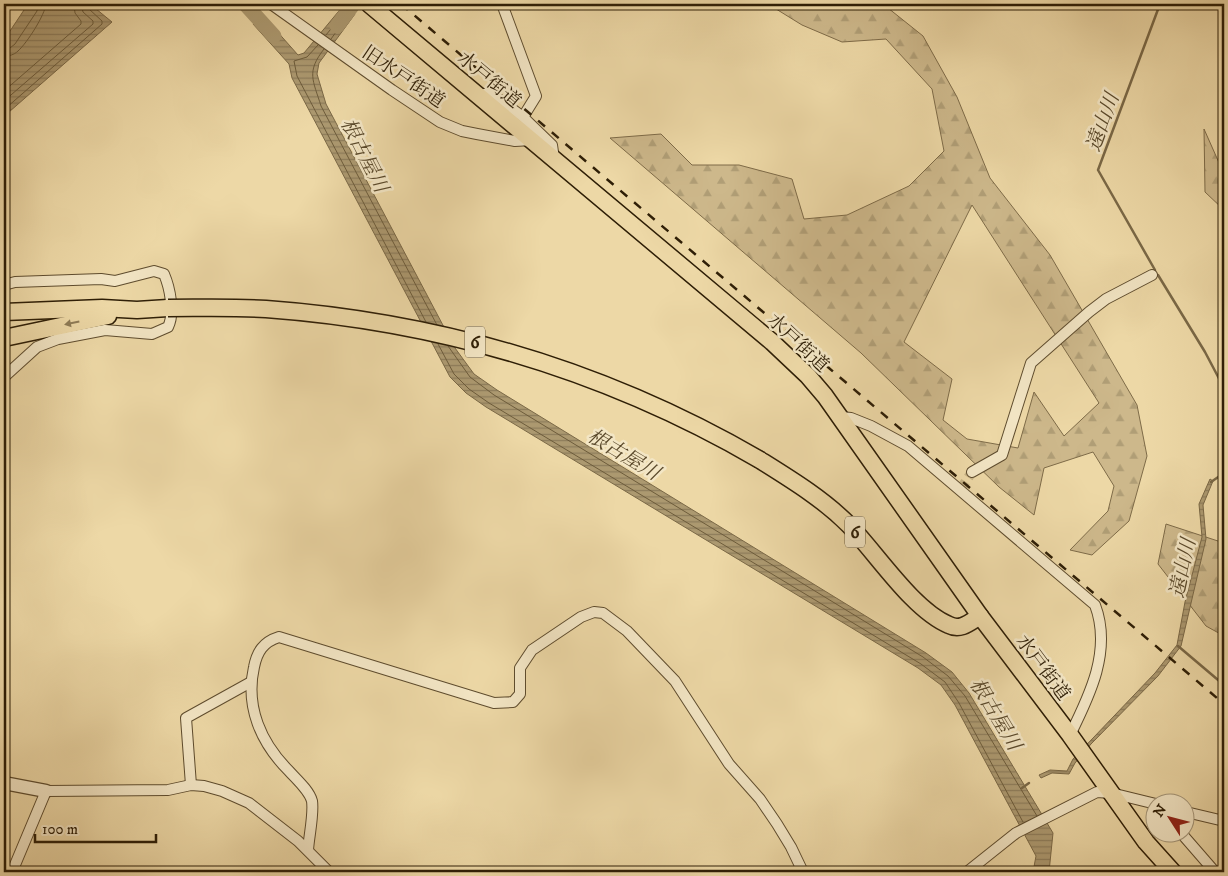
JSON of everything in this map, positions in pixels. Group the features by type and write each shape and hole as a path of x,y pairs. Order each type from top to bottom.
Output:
{"highway":[{"name":"水戸街道","path":"369,4 772,342 808,376 841,417 980,616 1070,735 1146,842 1173,872"},
{"path":"4,312 102,308 137,310"},
{"name":"6","path":"137,310 168,308 265,309 344,317 428,331 490,346 561,368 643,400 715,435 806,489 850,526 901,586 938,619 958,628 980,616"},
{"path":"4,338 137,310"},
{"name":"水戸街道","path":"1111,793 1180,872"}],"street":[{"name":"旧水戸街道","path":"270,4 420,110 452,128 515,142 532,140"},
{"path":"502,4 536,96 523,117"},
{"path":"479,96 492,94 523,117 552,145 554,159"},
{"path":"4,285 15,282 101,279 115,281 154,272 164,274 170,291 170,322 168,327 152,334 105,330 58,339 38,346 4,377"},
{"path":"972,472 1002,455 1031,363 1106,299 1152,275"},
{"path":"841,417 851,418 871,426 908,446 1095,606 1102,630 1099,663 1092,686 1070,735"},
{"path":"308,850 312,800 303,786 277,758 260,732 254,712 251,682 260,650 268,640 278,637 494,703 514,702 520,694 520,668 532,650 581,617 594,612 603,613 627,631 675,681 729,764 760,799 777,824 803,872"},
{"path":"191,785 186,718 251,682"},
{"path":"4,783 46,791 168,790 191,785 204,786 222,791 249,803 298,840 329,872"},
{"path":"12,872 46,791"},
{"path":"967,872 1016,833 1096,792 1111,793 1146,802"},
{"path":"1196,814 1224,821"},
{"path":"1191,844 1215,872"}],"green space":[{"path":"768,4 883,4 923,36 957,97 990,178 1050,255 1137,405 1147,456 1129,521 1092,555 1070,550 1108,511 1114,486 1093,452 1044,468 1034,515 999,487 861,353 610,138 661,134 692,165 739,165 792,179 804,219 847,215 909,186 944,151 932,89 886,39 842,42 802,25","holes":["972,205 1099,403 1064,436 1034,392 1018,448 967,439 943,420 952,379 904,342"]},
{"path":"1204,129 1224,174 1224,210 1205,192"},
{"path":"1166,524 1221,542 1224,636 1206,626 1158,564"}],"water":[{"path":"28,4 90,4 112,22 9,112 9,185 4,188 4,40"},
{"path":"343,6 355,14 319,63 317,74 326,104 455,348 474,374 497,390 926,653 952,672 969,693 1053,833 1049,872 1033,872 1036,856 955,705 941,685 918,668 486,407 466,393 450,377 292,78 289,64 253,24 267,20 298,55 304,53"},
{"path":"1210,479 1213,481 1203,505 1206,539 1181,646 1158,676 1091,744 1075,763 1069,774 1052,773 1041,778 1039,775 1050,770 1067,771 1073,759 1155,673 1177,645 1185,602 1202,537 1199,504"}],"waterway":[{"name":"根古屋川","path":"245,4 274,36"},
{"name":"遠山川","path":"1155,270 1098,170 1160,4"},
{"path":"337,26 352,6"},
{"name":"遠山川","path":"1158,275 1205,352 1224,388"},
{"name":"遠山川","path":"1211,482 1224,473"},
{"path":"1178,646 1224,685"},
{"path":"1022,788 1029,783"}],"tunnel":[{"path":"960,490 972,472"}],"railway":[{"path":"401,4 1224,704"}]}
